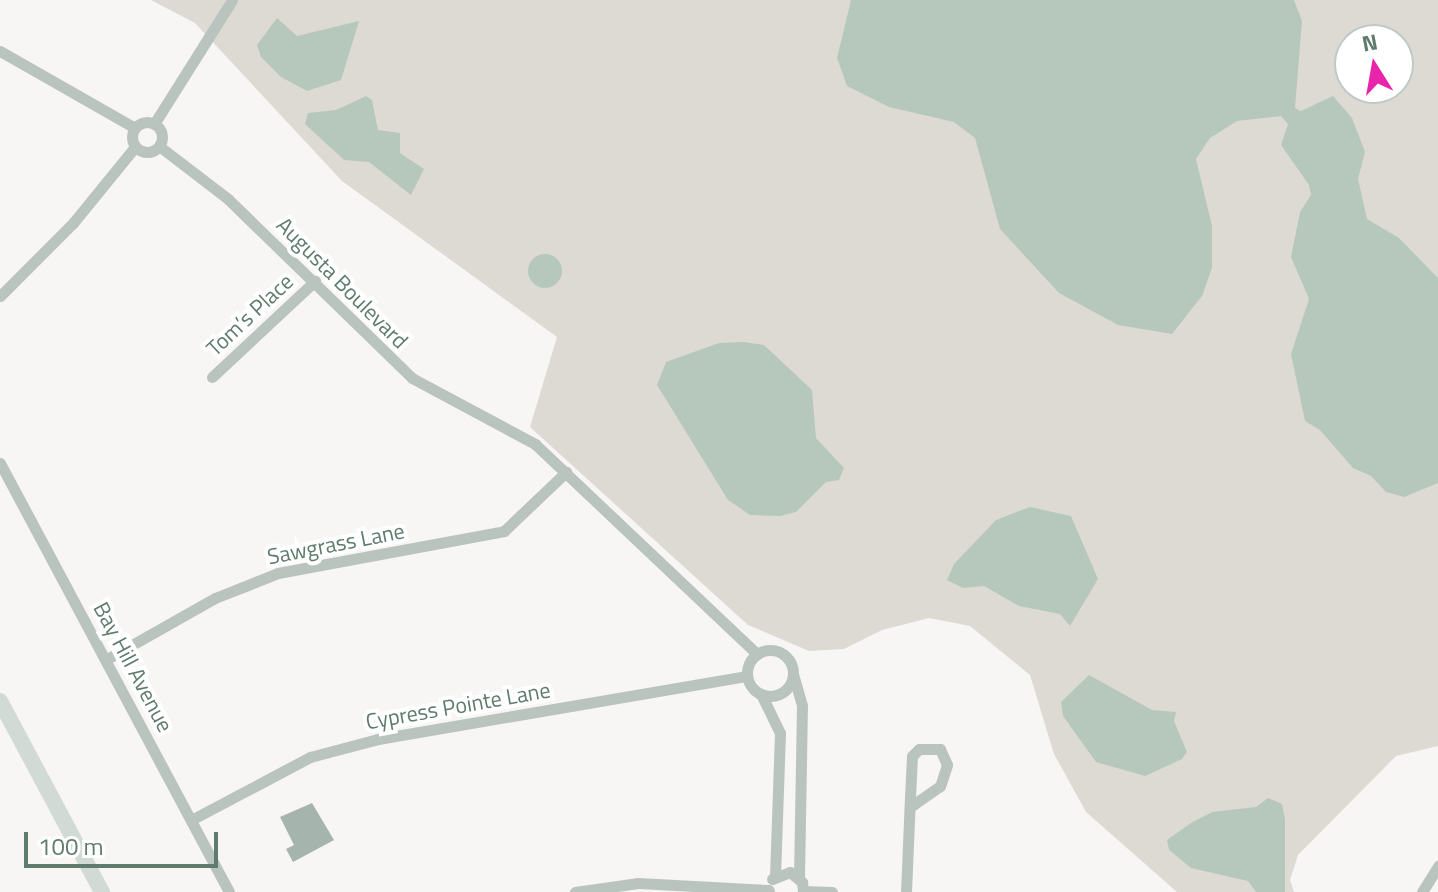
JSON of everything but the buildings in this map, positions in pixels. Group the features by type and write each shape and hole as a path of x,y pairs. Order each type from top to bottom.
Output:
{"street":[{"path":"0,51 135,128 154,124 229,4"},
{"path":"135,147 147,153 159,146 162,134 154,124"},
{"path":"0,296 73,223 135,147 135,128"},
{"name":"Augusta Boulevard","path":"159,146 228,199 315,281 382,354 412,378 513,428 566,472 757,654"},
{"name":"Tom’s Place","path":"212,377 315,281"},
{"name":"Bay Hill Avenue","path":"0,463 229,892"},
{"name":"Sawgrass Lane","path":"107,659 215,598 278,573 504,531 566,472"},
{"path":"575,892 638,883 769,891 775,875 780,733 762,696 746,676 757,654 778,652 789,661 802,705 799,877 803,891 832,892"},
{"path":"762,696 779,695 793,674"},
{"name":"Cypress Pointe Lane","path":"191,820 310,757 378,739 746,676"},
{"path":"0,701 102,892"},
{"path":"906,892 912,756 919,749 940,749 947,765 940,786 910,807"},
{"path":"1422,892 1438,866"},
{"path":"775,875 785,871 799,877"}],"shaded area":[{"path":"151,0 1438,0 1438,746 1396,756 1298,855 1290,880 1294,892 1177,892 1086,812 1054,754 1030,675 970,626 929,618 882,630 844,649 809,651 748,625 530,427 557,337 342,181 195,23"},
{"path":"851,0 1294,0 1302,21 1295,108 1301,111 1333,96 1334,104 1340,104 1352,118 1365,152 1358,179 1367,219 1399,238 1438,278 1438,483 1404,497 1386,492 1371,476 1353,468 1320,430 1305,421 1291,354 1309,299 1291,257 1300,212 1311,195 1309,185 1281,145 1288,124 1281,116 1237,121 1210,138 1196,159 1212,226 1212,268 1202,296 1172,334 1118,325 1059,293 1000,229 975,138 954,122 889,107 847,86 837,58"},
{"path":"277,18 297,36 359,21 341,80 307,91 281,77 261,57 257,45"},
{"path":"366,96 372,100 378,130 400,133 400,153 424,169 411,195 369,162 344,160 305,124 308,113 336,110"},
{"path":"545,254 557,259 562,271 557,283 545,288 533,283 528,271 533,259"},
{"path":"719,343 764,345 812,390 816,438 844,468 839,480 826,482 796,512 780,516 750,515 728,500 657,385 666,362"},
{"path":"1030,507 1071,516 1098,579 1070,626 1060,614 1019,606 984,586 963,588 947,580 954,564 996,520"},
{"path":"1089,675 1152,710 1176,712 1174,721 1187,752 1182,759 1145,776 1096,762 1063,716 1061,702"},
{"path":"1268,798 1282,804 1285,819 1285,892 1256,892 1248,881 1191,868 1169,850 1167,840 1191,823 1212,812 1256,807"}]}
